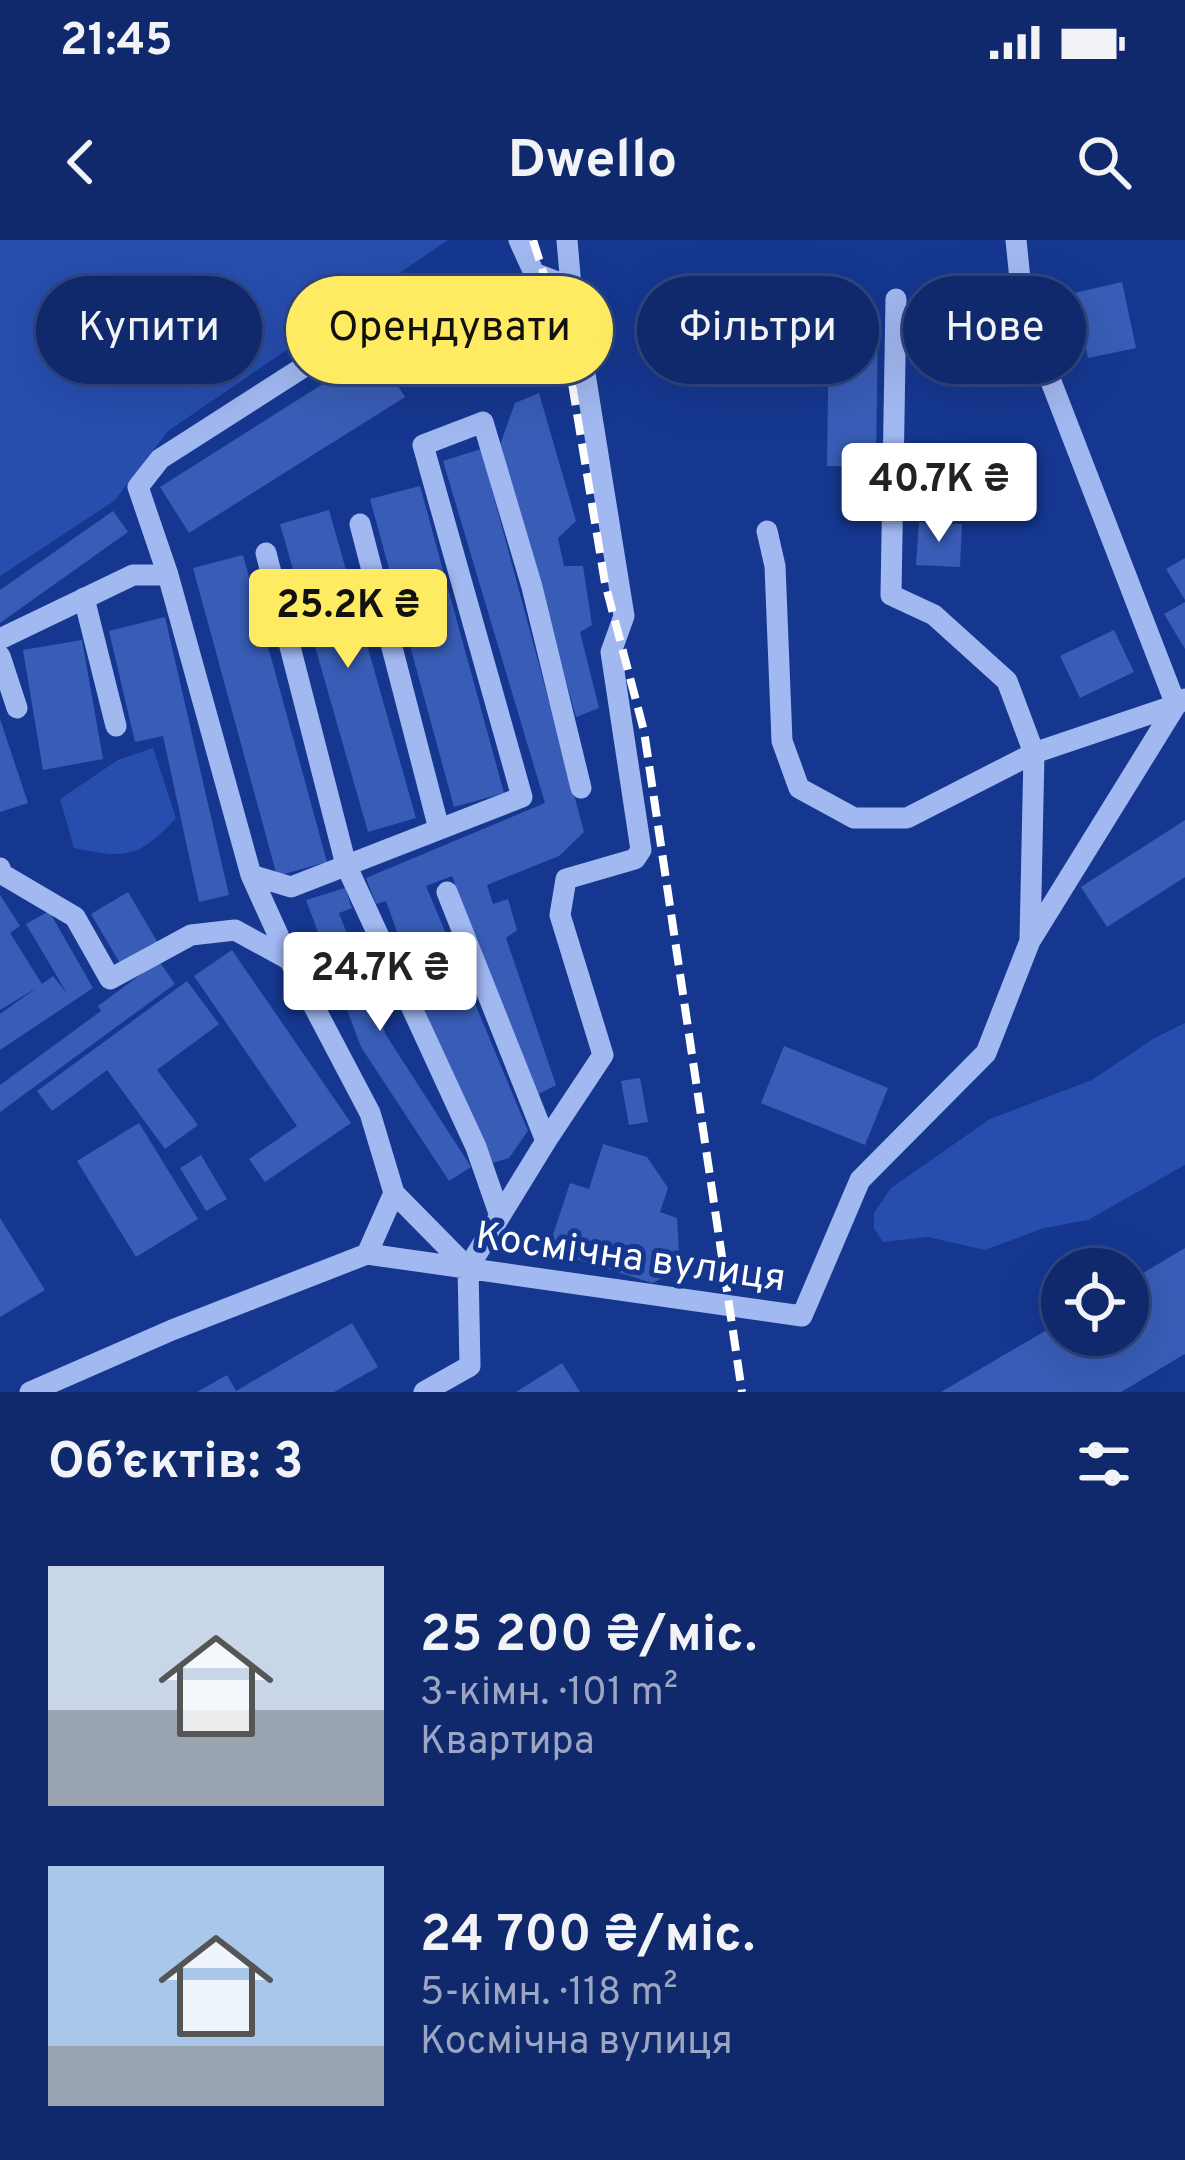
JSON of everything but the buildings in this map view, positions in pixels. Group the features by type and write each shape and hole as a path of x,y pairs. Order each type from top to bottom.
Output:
{"street":[{"path":"519,240 534,273 542,276"},
{"path":"567,240 570,276"},
{"path":"767,531 775,566 782,741 799,788 854,818 907,818 1034,753 1180,702 1023,309 1016,240"},
{"path":"896,299 891,595 934,615 1007,681 1034,753 1030,941"},
{"path":"286,378 160,459 138,487 168,575 251,875 370,1113 394,1193 468,1268"},
{"path":"424,1392 470,1366 468,1268 603,1055 560,915 566,879 635,859 641,850 611,652 623,616 586,384"},
{"path":"251,875 290,887 522,797 423,446 483,422 532,587 581,788"},
{"path":"360,524 439,830"},
{"path":"266,553 346,865 476,1147 500,1216"},
{"path":"0,639 133,575 168,575"},
{"path":"84,598 116,726"},
{"path":"0,656 17,708"},
{"name":"Космічна вулиця","path":"30,1392 367,1254 802,1316 860,1180 986,1053 1030,941 1180,702"},
{"path":"0,868 2,874 75,917 110,979 190,935 235,929 289,959"},
{"path":"447,892 547,1141"},
{"path":"367,1254 394,1193"}],"shaded area":[{"path":"0,240 448,240 395,276 286,276 286,351 262,367 262,276 36,276 36,384 237,384 168,431 114,501 0,576"},
{"path":"153,748 176,818 152,841 131,852 107,854 74,848 60,799 118,760"},
{"path":"1185,1023 1185,1165 1088,1220 1044,1228 985,1250 928,1237 883,1242 874,1229 874,1213 891,1188 990,1119 1092,1080"}],"railway":[{"path":"533,240 565,341 605,583 644,731 742,1392"}]}
